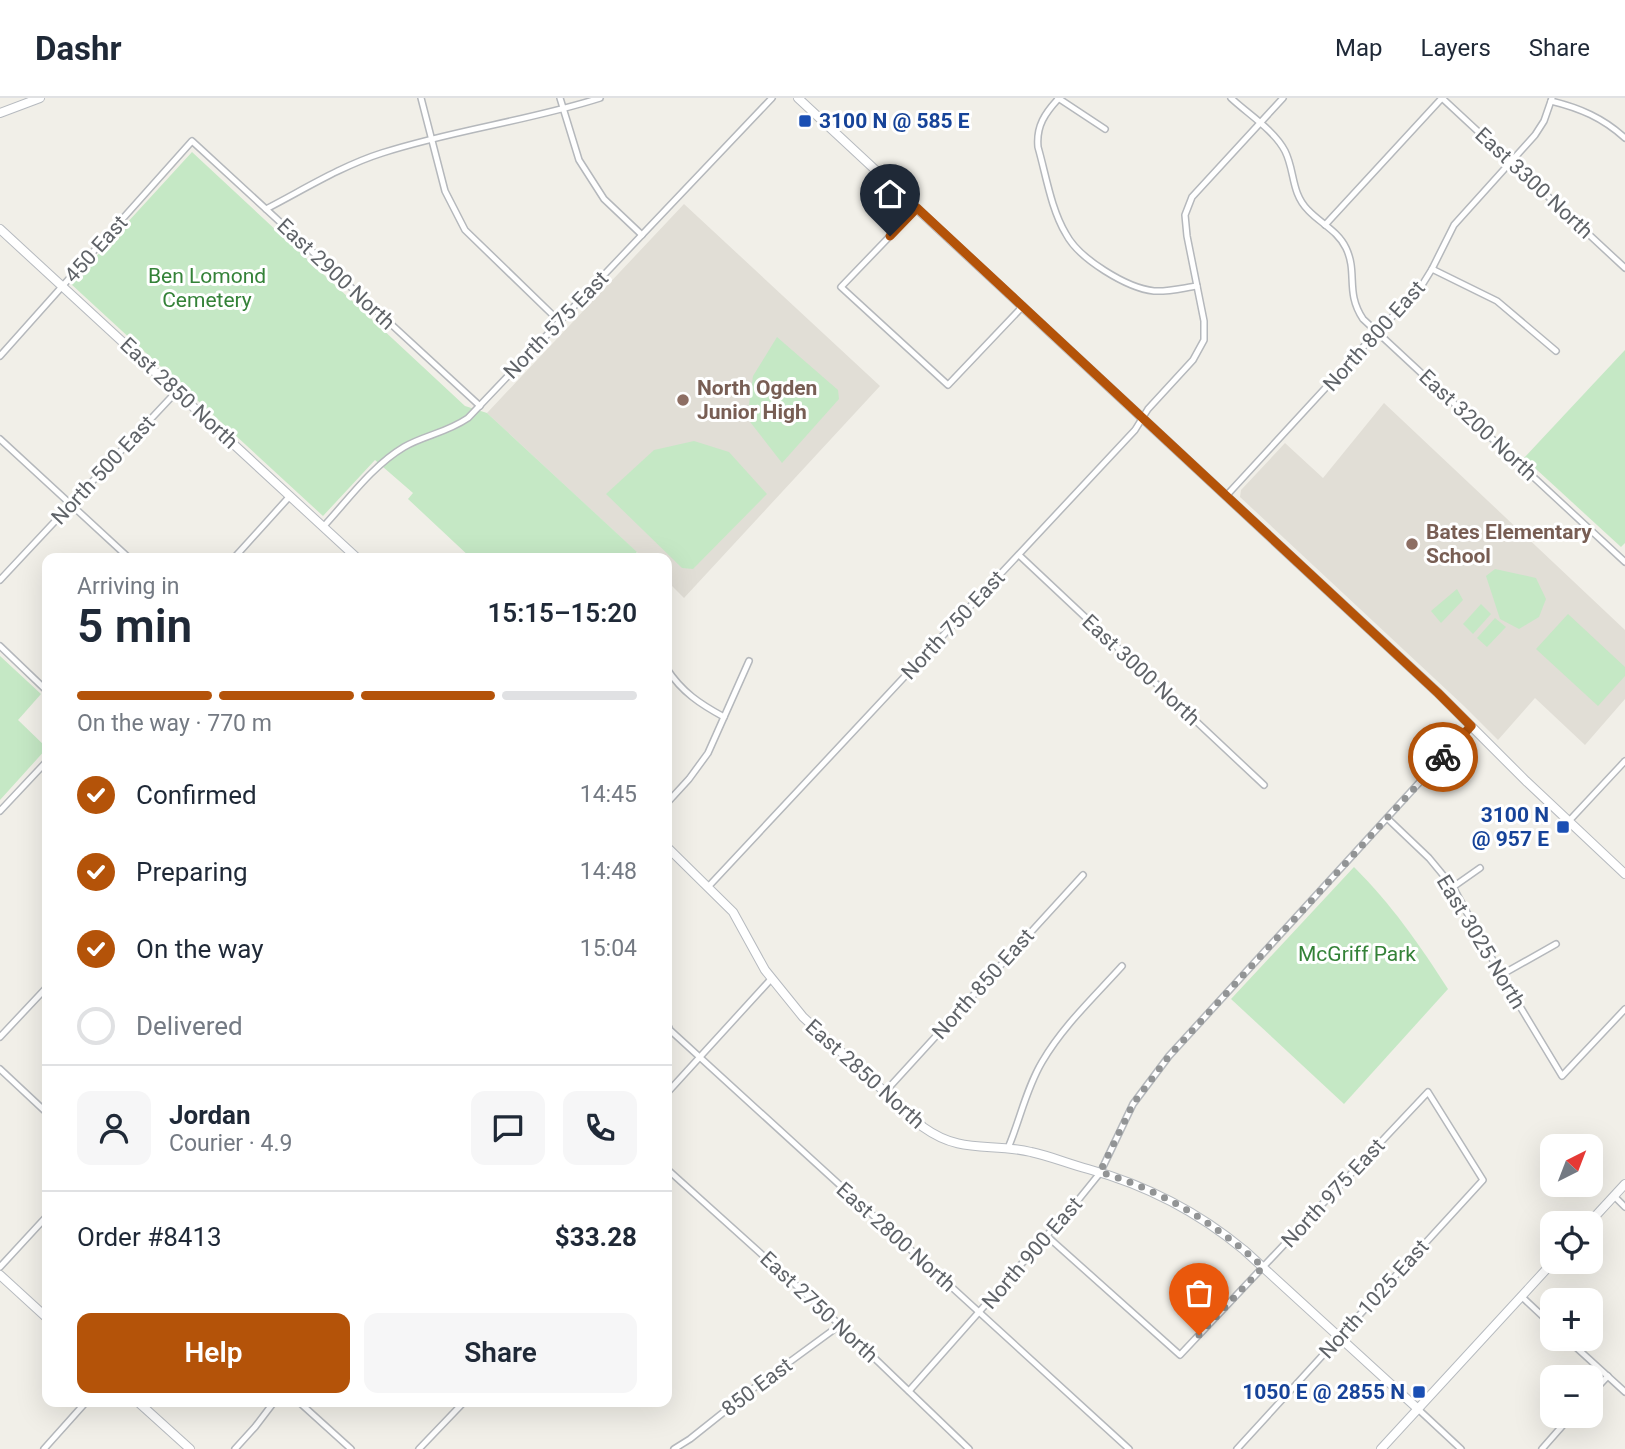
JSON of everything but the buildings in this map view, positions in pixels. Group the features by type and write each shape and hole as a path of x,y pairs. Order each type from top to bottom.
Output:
{"main road":[{"path":"0,113 40,98"},
{"path":"798,98 1227,495 1625,874"},
{"name":"East 2850 North","path":"0,229 352,553"},
{"name":"East 2850 North","path":"672,852 733,912 772,978 811,1025 923,1128 940,1139 970,1147 1008,1148 1041,1154 1100,1172 1154,1192 1187,1208 1224,1233 1418,1409"},
{"path":"1600,1211 1625,1184"},
{"path":"1381,1449 1542,1274"},
{"path":"0,1275 42,1313"},
{"path":"144,1407 190,1449"}],"street":[{"path":"421,98 445,191 465,230 560,322"},
{"path":"559,98 579,160 604,199 642,235"},
{"path":"266,209 379,154 431,139 563,110 600,98"},
{"name":"North 575 East","path":"323,527 381,464 394,454 415,441 451,428 468,418 772,98"},
{"path":"1105,129 1058,98 1041,122 1038,129 1038,147 1061,225 1081,253 1095,264 1141,288 1163,291 1197,286 1185,215 1192,197 1283,98"},
{"name":"East 3200 North","path":"1231,98 1284,150 1298,197 1307,210 1338,236 1346,247 1351,262 1351,294 1363,319 1625,562"},
{"path":"1325,225 1442,98"},
{"name":"East 3300 North","path":"1442,98 1625,268"},
{"path":"1552,99 1600,118 1625,138"},
{"name":"North 800 East","path":"1227,495 1419,290 1454,225 1535,135 1544,121 1552,99"},
{"name":"East 2900 North","path":"192,141 480,406"},
{"name":"450 East","path":"0,356 192,141"},
{"path":"917,208 841,287 948,385 1023,306"},
{"path":"1432,269 1497,301 1556,351"},
{"name":"North 750 East","path":"708,887 1019,555 1193,360 1200,349 1205,331 1197,286"},
{"name":"North 500 East","path":"0,580 177,391"},
{"path":"0,439 124,553"},
{"path":"239,553 290,496"},
{"name":"East 3000 North","path":"1019,555 1264,785"},
{"path":"0,646 42,686"},
{"path":"672,798 708,752 749,661"},
{"path":"672,676 682,690 697,702 724,716"},
{"name":"North 900 East","path":"909,1391 1048,1237 1100,1172 1133,1104 1169,1056 1471,726"},
{"path":"1569,821 1625,761"},
{"path":"0,811 42,766"},
{"name":"East 3025 North","path":"1387,818 1429,858 1453,887 1501,975 1562,1076 1625,1009"},
{"path":"1453,887 1480,868"},
{"name":"North 850 East","path":"884,1093 1083,876"},
{"path":"1501,975 1556,944"},
{"path":"1008,1148 1027,1093 1042,1062 1067,1026 1122,966"},
{"path":"672,1088 772,978"},
{"path":"0,1037 42,991"},
{"name":"East 2800 North","path":"672,1032 1129,1449"},
{"path":"0,1069 42,1108"},
{"name":"North 975 East","path":"1048,1237 1180,1355 1428,1092 1483,1180"},
{"name":"East 2750 North","path":"672,1174 840,1325 969,1449"},
{"name":"North 1025 East","path":"1237,1449 1483,1180"},
{"path":"1614,1196 1625,1207"},
{"path":"0,1267 42,1221"},
{"path":"1521,1296 1540,1314"},
{"name":"850 East","path":"674,1449 691,1439 754,1388 840,1325"},
{"path":"1580,1351 1625,1392"},
{"path":"1603,1381 1608,1376"},
{"path":"44,1449 82,1407"},
{"path":"235,1449 270,1407"},
{"path":"305,1407 351,1449"},
{"path":"419,1449 459,1407"},
{"name":"East 2850 North","path":"1418,1409 1461,1449"},
{"path":"1542,1449 1560,1428"}],"shaded area":[{"name":"North Ogden Junior High","path":"684,204 880,386 684,598 672,586 672,553 638,553 487,413"},
{"name":"Bates Elementary School","path":"1384,403 1625,630 1625,699 1585,745 1535,698 1498,740 1240,497 1241,490 1285,443 1323,478"}],"green space":[{"name":"Ben Lomond Cemetery","path":"192,152 465,406 487,413 637,552 466,553 408,499 413,493 375,460 323,516 71,284"},
{"path":"777,337 838,390 839,399 782,463 747,418 753,376"},
{"path":"1625,350 1625,543 1621,547 1524,458"},
{"path":"694,441 729,452 767,494 693,569 682,568 672,558 672,553 667,553 606,494 654,450"},
{"path":"1495,569 1536,578 1546,599 1539,617 1519,629 1500,619 1486,576"},
{"path":"1457,589 1463,600 1441,623 1431,611"},
{"path":"1481,604 1491,614 1473,634 1463,624"},
{"path":"1568,614 1625,667 1625,676 1598,706 1536,649"},
{"path":"1495,618 1506,627 1487,647 1477,638"},
{"path":"0,656 41,694 18,720 42,743 42,754 0,800"},
{"name":"McGriff Park","path":"1354,867 1404,925 1448,989 1344,1104 1231,999"}],"way so far":[{"path":"1199,1335 1263,1267 1218,1229 1181,1205 1100,1172 1133,1104 1169,1056 1443,757"}],"place":[{"name":"3100 N @ 585 E","path":"805,121"},
{"name":"North Ogden Junior High","path":"683,400"},
{"name":"Bates Elementary School","path":"1412,544"},
{"name":"3100 N @ 957 E","path":"1563,827"},
{"name":"1050 E @ 2855 N","path":"1419,1392"}],"route":[{"path":"890,236 917,208 1438,693 1471,726 1443,757"}]}
